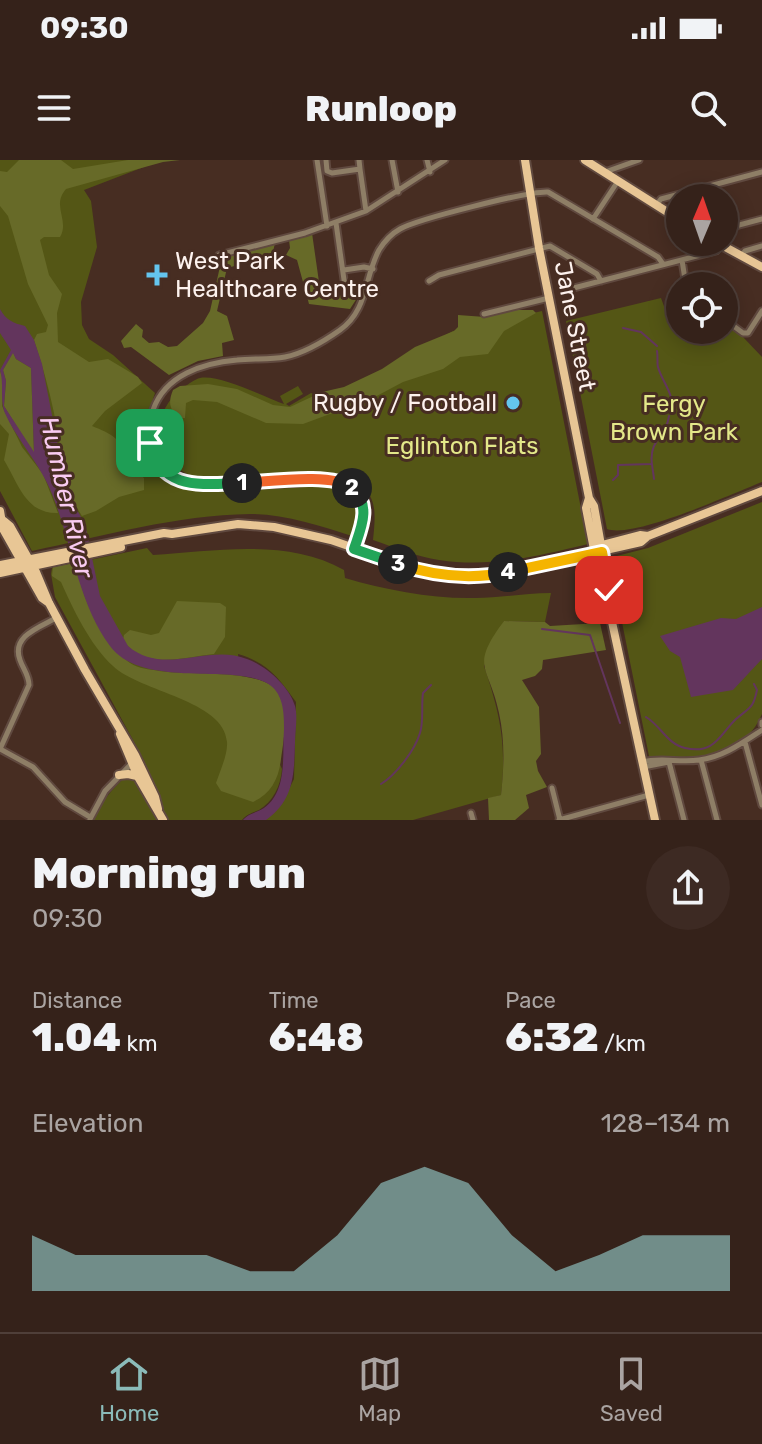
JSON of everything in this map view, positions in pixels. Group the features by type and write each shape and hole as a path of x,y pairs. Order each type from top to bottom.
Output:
{"main road":[{"name":"Jane Street","path":"525,160 539,248 589,498 586,508 598,550 602,591 607,599 655,820"},
{"path":"585,160 666,211"},
{"path":"738,254 762,267"},
{"path":"0,573 51,558 219,525 255,525 303,533 447,576 500,574 641,542 648,536 762,491"},
{"path":"0,511 10,526 42,598 49,603 125,737 138,777 163,820"},
{"path":"0,565 27,564"},
{"path":"134,761 155,797 158,809"},
{"path":"119,775 138,777"}],"street":[{"path":"317,160 327,226"},
{"path":"326,160 329,173 360,169"},
{"path":"359,160 366,211"},
{"path":"392,160 398,192"},
{"path":"427,160 430,172"},
{"path":"219,255 327,226 366,211 445,160"},
{"path":"604,172 639,160"},
{"path":"656,205 661,199 762,172"},
{"path":"593,219 618,181"},
{"path":"354,549 364,512 359,495 347,484 328,480 185,483 170,475 158,463 151,449 150,429 158,398 185,373 227,361 292,355 338,332 362,305 383,243 402,228 531,193 550,192 658,257 663,264"},
{"path":"738,225 762,219"},
{"path":"336,223 346,294"},
{"path":"741,256 745,251 762,246"},
{"path":"429,281 439,275 552,247 597,274 601,281"},
{"path":"566,290 697,256"},
{"path":"682,260 684,272"},
{"path":"344,270 373,269"},
{"path":"484,314 549,298"},
{"path":"738,329 748,333 762,311"},
{"path":"56,618 26,634 20,643 18,655 29,685 0,749 33,767 62,799 90,819 100,797 134,761"},
{"path":"642,765 701,760 727,752 745,742 762,726"},
{"path":"745,742 762,805"},
{"path":"642,765 655,760 682,761"},
{"path":"701,760 717,820"},
{"path":"669,762 684,820"},
{"path":"552,788 560,820 649,795"}],"green space":[{"path":"0,160 162,160 84,190 91,201 97,247 81,302 82,325 89,339 113,355 155,393 149,414 147,446 153,465 169,484 185,489 224,491 327,486 345,493 355,503 357,517 352,536 276,516 223,515 140,527 32,551 0,491"},
{"name":"Fergy Brown Park","path":"661,298 666,309 666,344 738,344 738,333 743,337 762,357 762,482 660,522 638,528 607,529 566,321"},
{"name":"Eglinton Flats","path":"542,311 588,544 496,562 431,559 373,540 375,516 372,499 361,485 340,474 198,478 171,462 164,451 160,424 164,411 172,398 198,379 218,379 284,404 280,396 298,386 303,394 286,404 289,406 311,393 330,398 453,331"},
{"path":"762,502 762,714 742,741 729,748 699,756 649,756 609,558 648,548"},
{"path":"147,548 153,555 251,549 299,554 344,570 345,578 426,595 475,598 551,593 545,622 504,621 484,666 501,729 501,795 413,820 264,820 286,795 294,779 296,702 272,672 238,654 240,673 282,769 272,798 242,820 93,820 115,787 145,762 55,597 52,568"}],"shaded area":[{"path":"19,160 61,160 73,169 128,160 180,160 66,189 60,201 63,231 60,237 40,240 49,275 62,294 57,313 58,342 89,362 108,359 138,377 142,383 105,411 92,426 110,434 118,442 124,460 144,478 144,490 119,497 82,516 66,479 52,404 34,340 37,334 46,332 48,325 28,284 8,216 0,206 0,171 7,172"},
{"path":"312,233 321,296 359,295 350,309 309,304 297,260 286,255 290,248 289,240"},
{"path":"275,243 272,256 227,268 217,311 227,316 234,340 222,343 223,356 198,361 169,375 131,347 124,348 121,341 136,324 149,343 177,346 203,323 210,311 221,262 229,256"},
{"path":"511,310 533,310 536,313 504,331 488,354 460,357 443,369 403,382 373,398 303,424 266,423 217,402 193,400 186,403 185,418 180,418 170,406 173,390 180,386 208,384 237,389 273,405 290,407 322,392 344,387 382,369 415,347 454,331 458,327 458,315 485,317"},
{"path":"13,352 16,359 31,368 34,454 4,406 6,381 3,370"},
{"path":"0,371 3,380 2,406 22,447 43,474 58,513 38,509 31,503 4,460 9,434 0,424"},
{"path":"74,563 91,610 113,645 130,663 159,671 257,679 270,684 278,692 285,716 283,743 278,773 265,795 253,802 221,791 216,783 227,742 222,728 212,716 197,706 126,675 97,648 61,582 52,576 53,567"},
{"path":"177,601 220,603 226,607 225,637 214,654 153,659 132,650 123,640 130,630 151,635 159,633"},
{"path":"504,621 545,622 550,626 600,623 606,650 543,660 542,669 535,676 522,680 539,707 541,754 536,761 547,787 526,795 529,808 515,820 489,820 488,798 501,795 503,754 499,713 484,658 493,636"}],"water":[{"name":"Humber River","path":"0,309 10,320 25,326 34,340 42,364 62,466 73,503 85,524 100,596 128,646 156,659 232,655 247,659 262,666 288,691 295,706 296,720 293,776 282,804 266,820 243,820 272,801 280,782 284,720 278,694 267,683 248,677 149,669 127,661 110,646 90,611 47,483 4,411 0,370 11,350 0,333","holes":["13,353 16,359 31,368 34,452 4,406 6,381 3,370"]},
{"path":"762,607 762,659 733,690 691,697 680,657 670,651 660,636 721,618 736,619"}],"waterway":[{"path":"623,328 641,332 657,346"},
{"path":"657,351 658,367 670,393 671,410"},
{"path":"654,479 653,450 669,416"},
{"path":"613,480 618,475 618,465 651,464"},
{"path":"542,629 590,635 620,723"},
{"path":"646,717 679,746 703,749 716,742 750,707 757,690 754,684"},
{"path":"381,784 399,768 418,740 423,693 431,685"}],"place":[{"name":"West Park Healthcare Centre","path":"157,275"},
{"name":"Rugby / Football","path":"513,403"}],"route":[{"path":"150,443 161,467 185,483 343,482 359,495 363,505 364,517 354,549 412,568 447,576 477,576 602,552 609,590"}]}
